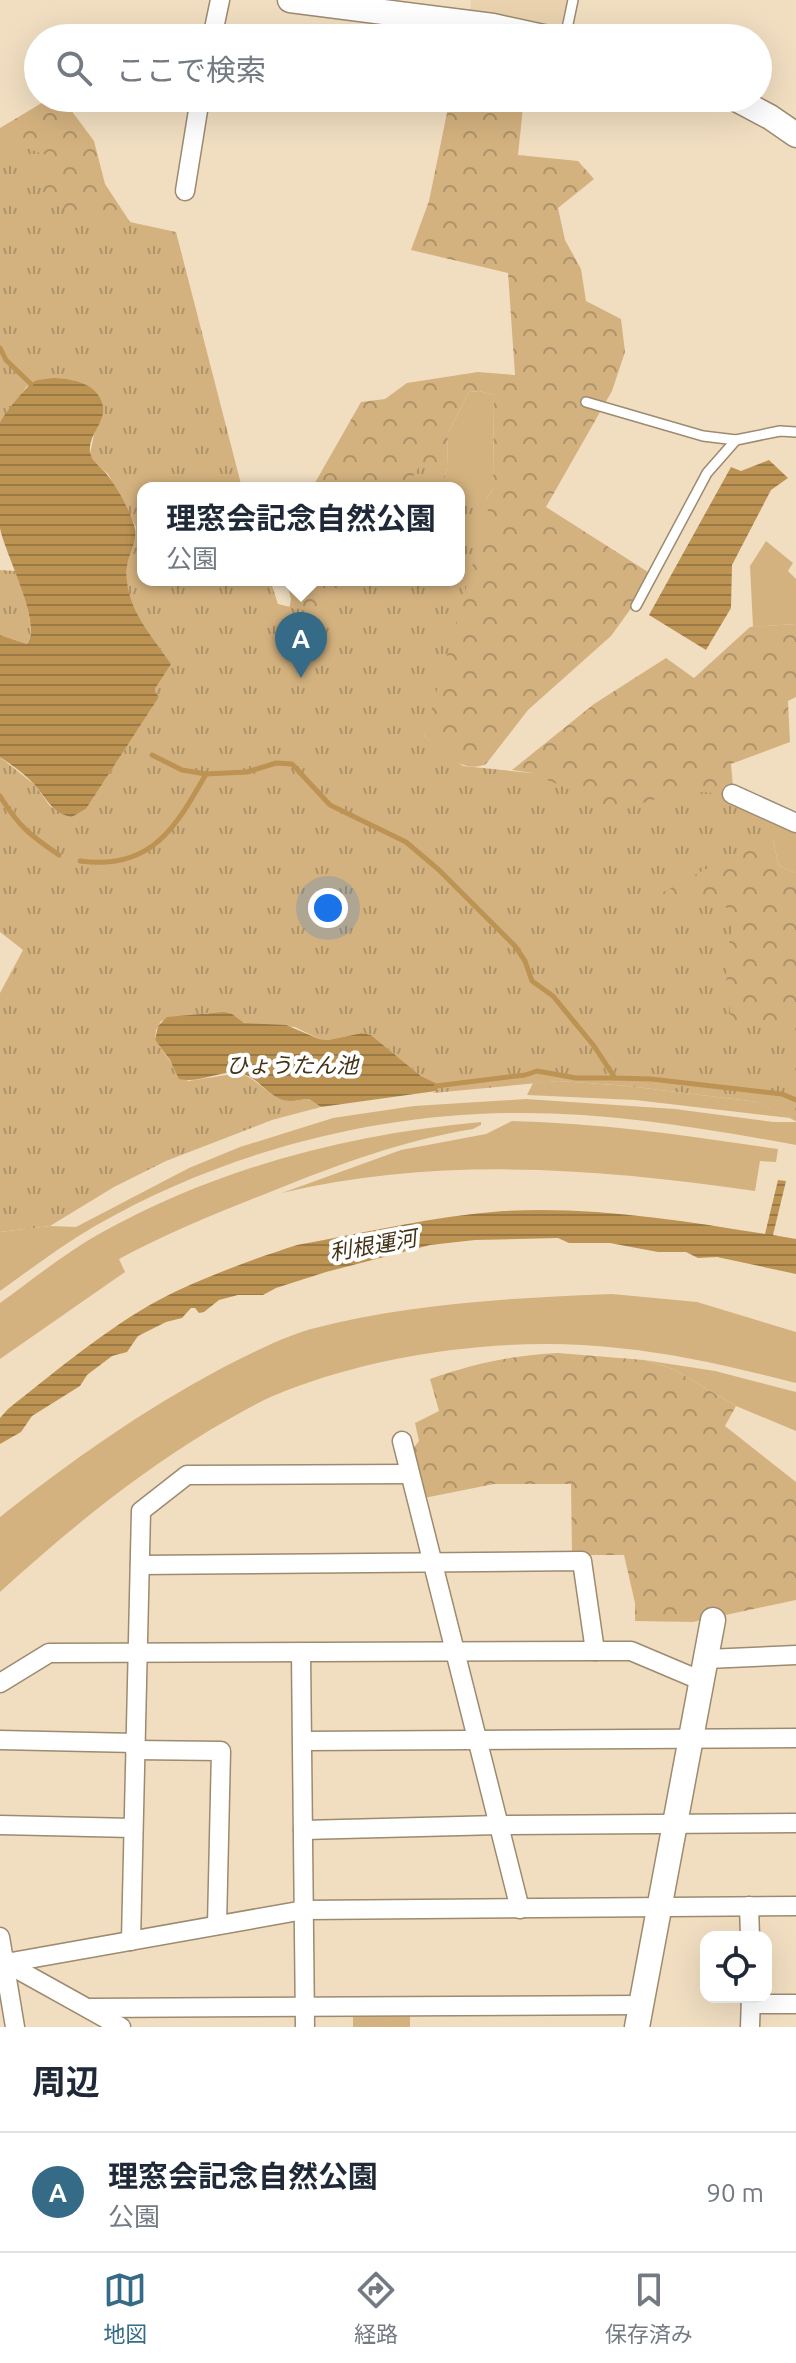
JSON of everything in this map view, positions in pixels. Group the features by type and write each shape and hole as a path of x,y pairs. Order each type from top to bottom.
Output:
{"street":[{"path":"215,24 220,0"},
{"path":"290,0 476,24"},
{"path":"185,191 198,112"},
{"path":"761,112 796,135"},
{"path":"732,794 796,823"},
{"path":"402,1441 520,1909"},
{"path":"131,1941 141,1511 187,1475 409,1474"},
{"path":"140,1565 582,1561 595,1651"},
{"path":"91,2008 304,2006 639,2016 713,1620"},
{"path":"0,1683 49,1653 631,1651 705,1670 796,1655"},
{"path":"301,1653 305,2027"},
{"path":"303,1741 796,1738"},
{"path":"0,1740 221,1751 217,1925"},
{"path":"303,1830 796,1823"},
{"path":"0,1825 133,1828"},
{"path":"749,1906 750,1931"},
{"path":"3,1964 304,1910 796,1906"},
{"path":"0,1937 15,2027"},
{"path":"3,1964 91,2008 121,2027"},
{"path":"772,2002 796,2004"},
{"path":"750,2027 751,2003"}],"lane":[{"path":"568,24 573,0"},
{"path":"586,402 703,436 736,440 780,431 796,432"},
{"path":"636,606 707,473 736,440"}],"shaded area":[{"path":"471,0 567,0 561,24 524,24 470,13"}],"green space":[{"path":"27,112 72,112 94,141 105,184 130,222 143,482 138,482 0,322 0,128"},
{"path":"447,112 523,112 518,155 578,161 594,179 558,208 565,240 581,269 586,301 621,319 625,352 612,391 546,507 648,572 632,607 611,636 528,710 486,764 477,767 460,764 424,736 458,586 465,586 465,530 493,489 494,395 469,392 448,433 444,482 315,482 361,402 385,399 407,383 478,372 515,375 508,273 411,250 429,201"},
{"path":"0,139 46,155 42,203 176,232 240,482 137,482 137,586 272,586 278,604 324,615 343,586 465,586 465,489 490,503 424,736 463,766 531,773 585,796 605,818 669,795 702,792 736,799 792,826 793,833 717,863 658,895 667,902 719,903 730,910 735,921 728,948 726,976 731,1021 796,1023 796,1121 758,1102 628,1086 559,1081 433,1093 436,1083 421,1076 371,1035 362,1033 319,1039 295,1027 249,1024 208,1013 161,1021 156,1030 155,1040 188,1081 239,1073 283,1099 309,1099 321,1107 272,1120 166,1161 114,1187 50,1226 0,1232 0,993 23,950 0,932 0,757 35,785 50,806 72,817 86,809 159,697 154,691 127,591 127,564 136,527 108,474 90,454 95,430 102,421 27,386 0,424"},
{"path":"469,392 494,395 493,489 465,530 465,482 444,482 448,433"},
{"path":"421,464 453,482 409,482"},
{"path":"766,541 793,563 788,571 796,579 796,624 753,627 750,566"},
{"path":"0,570 16,571 30,619 27,644 0,635"},
{"path":"288,586 373,586 367,603 284,636 291,599"},
{"path":"796,624 796,697 788,701 790,742 731,764 734,798 773,841 779,866 796,873 796,1121 758,1102 532,773 512,770 594,704 666,658 694,678 750,627"},
{"path":"796,827 796,873 779,866 773,841"},
{"path":"559,1081 758,1102 790,1118 635,1100 527,1095 533,1083"},
{"path":"526,1099 675,1109 773,1122 796,1122 796,1145 655,1122 549,1113 459,1115 350,1130 244,1159 143,1201 83,1233 0,1291 0,1232 50,1226 76,1227 189,1168 240,1147 333,1118 414,1106"},
{"path":"512,1121 612,1127 778,1149 776,1162 760,1161 755,1191 637,1176 459,1170 341,1181 282,1193 401,1150 486,1134"},
{"path":"481,1122 473,1129 397,1146 324,1171 138,1249 119,1259 125,1272 0,1359 0,1303 99,1234 144,1211 237,1173 333,1145"},
{"path":"612,1294 697,1302 796,1332 796,1383 686,1358 577,1345 535,1344 449,1350 364,1366 275,1395 210,1430 154,1466 101,1506 0,1592 0,1517 135,1419 254,1352 311,1329 386,1313 498,1300"},
{"path":"558,1353 644,1360 673,1369 736,1406 725,1426 796,1482 796,1600 693,1622 635,1621 635,1603 624,1555 572,1555 571,1484 494,1484 424,1498 411,1451 419,1441 415,1423 439,1411 430,1379 493,1361"},
{"path":"644,1360 715,1371 796,1392 796,1431 736,1406 673,1369"},
{"path":"410,2011 410,2027 353,2027 353,2012"}],"water":[{"path":"54,378 87,385 101,400 103,414 92,438 90,452 116,487 132,519 135,535 127,566 129,594 147,630 171,664 154,690 159,697 86,809 72,817 55,809 31,781 0,757 0,635 27,644 31,634 27,605 0,528 0,423 32,383"},
{"path":"769,460 788,478 771,490 732,565 731,608 706,650 649,615 731,467 741,471"},
{"name":"ひょうたん池","path":"224,1012 244,1023 286,1025 319,1039 362,1033 371,1035 421,1076 436,1083 436,1091 321,1107 309,1099 283,1100 241,1073 195,1080 179,1079 155,1040 158,1026 167,1017"},
{"name":"利根運河","path":"778,1180 786,1181 773,1235 796,1239 796,1274 717,1257 698,1258 686,1252 658,1252 610,1243 569,1243 558,1238 475,1240 430,1245 326,1272 263,1295 238,1295 219,1300 204,1312 199,1313 191,1308 182,1318 138,1336 127,1352 112,1356 87,1375 80,1386 32,1416 21,1432 0,1444 0,1418 8,1409 112,1329 182,1288 279,1251 399,1225 503,1211 602,1212 765,1234"}],"waterway":[{"path":"0,348 6,360 31,384"},
{"path":"152,755 182,770 206,774"},
{"path":"80,861 105,862 143,852 172,827 206,774 247,772 276,763 292,764 330,805 406,842 439,870 515,946 525,961 532,981 553,996 594,1046 615,1078 651,1079 782,1094 796,1100"},
{"path":"0,796 26,830 59,855"},
{"path":"436,1086 537,1071 576,1078 615,1078"}],"place":[{"name":"理窓会記念自然公園","path":"301,678"}]}
